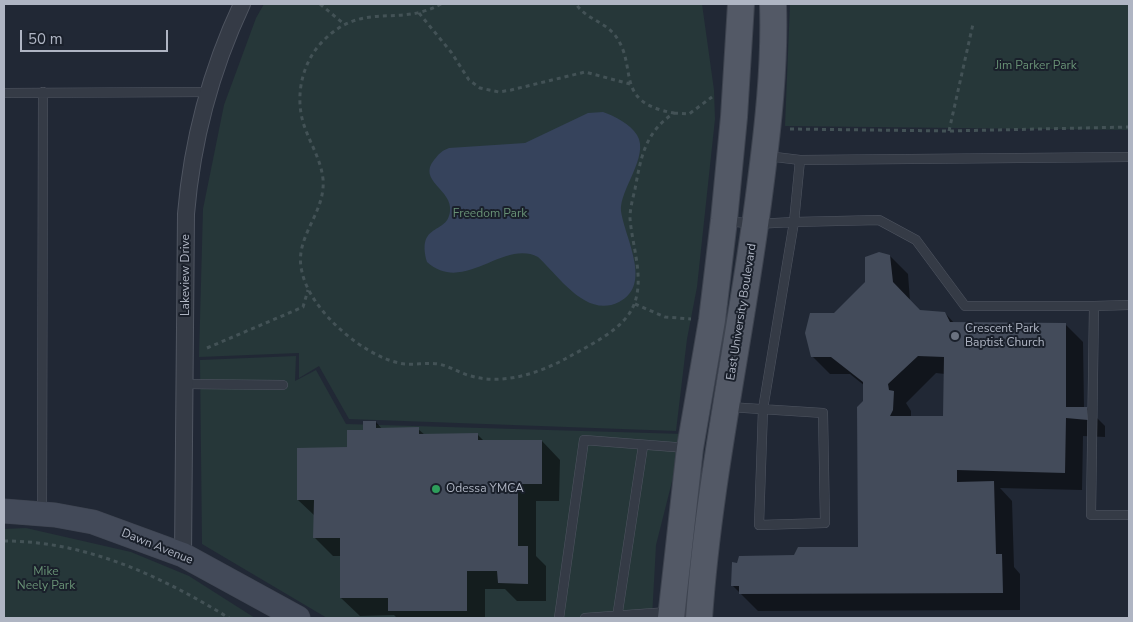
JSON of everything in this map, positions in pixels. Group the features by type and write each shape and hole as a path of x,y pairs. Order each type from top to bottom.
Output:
{"main road":[{"path":"671,615 690,448 712,320 724,220 734,117 741,4"},
{"name":"East University Boulevard","path":"699,618 703,554 755,224 768,126 774,4"}],"street":[{"name":"Lakeview Drive","path":"183,555 188,196 199,130 232,24 242,4"},
{"name":"Dawn Avenue","path":"4,511 42,514 94,522 183,555 298,618"}],"lane":[{"path":"4,92 210,92"},
{"path":"42,514 43,92"},
{"path":"764,156 800,160 1129,157"},
{"path":"727,407 763,409 823,413 825,523 759,525 763,409 794,222 800,160"},
{"path":"724,220 755,224 879,220 916,240 966,306 1129,305"},
{"path":"1094,306 1091,515 1129,514"},
{"path":"185,384 283,385"},
{"path":"559,618 584,440 643,446 690,448"},
{"path":"617,617 643,446"},
{"path":"585,618 671,615"}],"path":[{"path":"320,4 344,24"},
{"path":"441,4 418,13 364,16 344,24 331,33 312,55 301,83 301,113 323,178 321,201 301,248 301,270 308,289 328,317 350,338 384,358 413,365 440,364 467,376 494,380 520,377 544,370 566,359 616,327 629,314 635,304 638,278 630,215 642,153 648,138 657,125 674,113"},
{"path":"576,4 588,18 610,30 619,42 630,84 644,102 660,110 689,114 716,94"},
{"path":"418,13 451,52 469,80 480,88 499,92 585,72 630,84"},
{"path":"949,130 973,24"},
{"path":"781,128 949,130 1129,127"},
{"path":"207,348 304,307 308,289"},
{"path":"635,304 665,317 712,320"},
{"path":"4,541 51,545 125,564 184,590 229,618"}],"green space":[{"name":"Freedom Park","path":"264,4 702,4 714,90 715,119 697,287 687,339 676,431 349,419 319,366 299,378 299,353 199,357 203,209 224,105 256,18"},
{"name":"Jim Parker Park","path":"790,4 1129,4 1129,130 785,126"},
{"name":"Odessa YMCA","path":"296,356 295,381 316,370 346,424 684,434 656,545 652,618 327,618 202,544 200,360"},
{"name":"Mike Neely Park","path":"26,528 131,552 189,576 255,618 4,618 4,529"}],"water":[{"path":"603,112 617,118 630,127 637,135 640,143 640,153 624,193 621,211 636,273 634,285 629,294 619,302 607,306 595,305 574,293 538,257 525,253 497,259 469,270 455,273 441,271 427,262 426,241 429,235 448,218 450,211 446,197 432,180 430,174 430,167 440,153 449,148 525,143 588,113"}],"building":[{"path":"879,252 890,255 893,282 920,310 945,312 950,322 1066,323 1066,407 1087,407 1088,420 1066,418 1065,473 957,470 957,482 994,481 996,554 1002,554 1003,593 739,594 739,586 731,586 732,562 737,563 739,556 794,555 798,547 858,547 857,407 863,401 863,382 831,357 811,357 805,333 810,313 834,313 865,282 865,257","holes":["918,356 944,357 943,416 890,416 893,410 894,391 889,390 888,384"]},
{"path":"363,421 376,421 376,428 419,427 419,434 478,433 478,440 542,440 542,484 518,484 518,546 528,546 528,584 498,583 497,571 467,571 467,611 388,611 388,598 340,598 340,538 313,538 314,500 297,500 297,448 347,447 347,430 363,430"}],"place":[{"name":"Crescent Park Baptist Church","path":"955,336"},
{"name":"Odessa YMCA","path":"436,489"}]}
